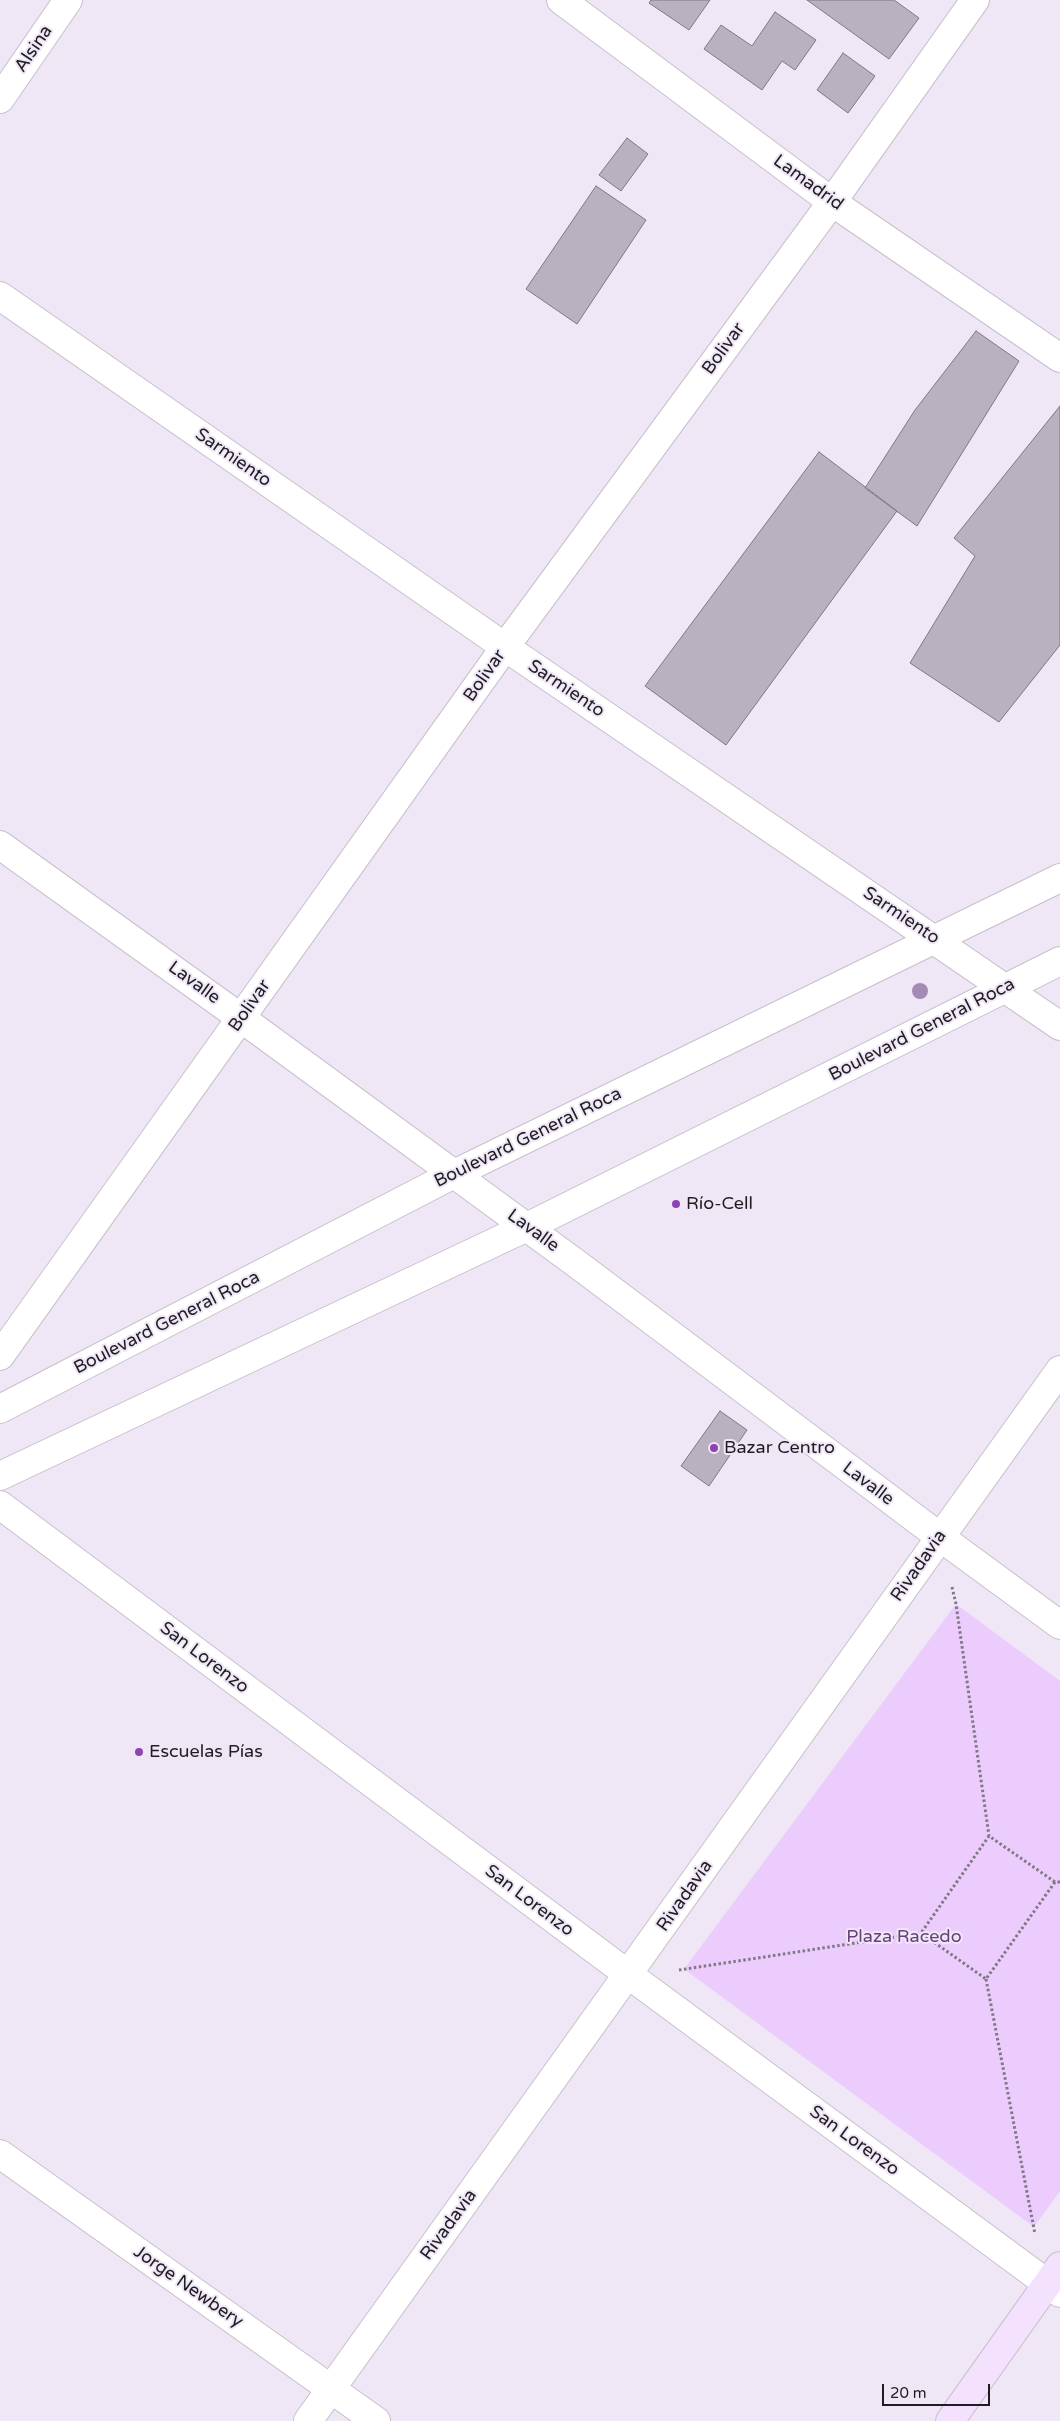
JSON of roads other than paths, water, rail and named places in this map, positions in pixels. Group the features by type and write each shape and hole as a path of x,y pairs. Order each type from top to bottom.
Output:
{"main road":[{"path":"950,2421 1056,2281"}],"street":[{"name":"Alsina","path":"0,99 68,0"},
{"name":"Lamadrid","path":"561,0 832,202 1060,358"},
{"name":"Bolivar","path":"0,1356 505,647 832,202 975,0"},
{"name":"Sarmiento","path":"0,296 505,647 934,938 1060,1026"},
{"name":"Lavalle","path":"0,845 527,1227 1060,1625"},
{"name":"Boulevard General Roca","path":"0,1409 454,1174 1060,878"},
{"name":"Boulevard General Roca","path":"0,1476 527,1227 1060,962"},
{"name":"Rivadavia","path":"308,2421 629,1975 1060,1370"},
{"name":"San Lorenzo","path":"0,1505 629,1975 1056,2281"},
{"name":"Jorge Newbery","path":"0,2154 376,2421"}],"place":[{"name":"Río-Cell","path":"676,1204"},
{"name":"Bazar Centro","path":"714,1448"},
{"name":"Escuelas Pías","path":"139,1752"}],"park label":[{"name":"Plaza Racedo","path":"904,1937"}]}
